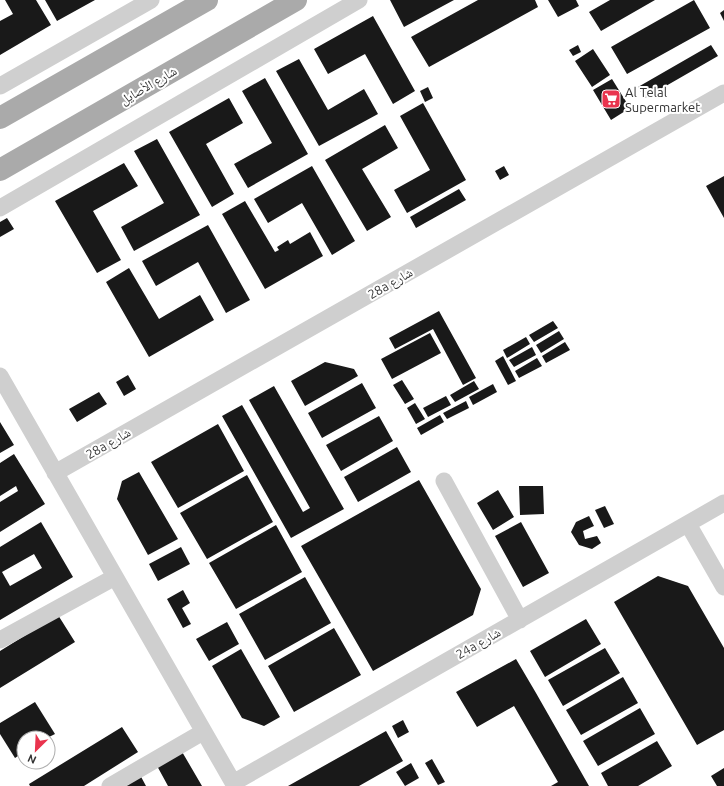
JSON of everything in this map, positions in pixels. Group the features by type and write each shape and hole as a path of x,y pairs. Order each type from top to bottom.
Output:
{"main road":[{"path":"0,118 207,0"},
{"name":"شارع الأصايل","path":"0,170 296,0"}],"street":[{"path":"0,86 151,0"},
{"path":"0,208 359,0"},
{"name":"28a شارع","path":"55,473 724,93"},
{"path":"0,376 234,785"},
{"path":"444,481 520,620"},
{"name":"24a شارع","path":"234,785 724,503"},
{"path":"688,524 724,587"},
{"path":"0,640 115,577"},
{"path":"110,786 204,732"}],"building":[{"path":"5,0 36,0 51,25 0,55 0,21 13,14"},
{"path":"45,0 95,0 57,21"},
{"path":"390,0 454,0 404,27"},
{"path":"478,0 535,0 538,7 429,67 411,37"},
{"path":"548,0 576,0 579,6 558,17"},
{"path":"610,0 655,0 601,31 589,12"},
{"path":"694,0 710,28 627,74 611,47"},
{"path":"724,10 724,21 720,13"},
{"path":"373,16 415,91 393,104 365,54 328,74 314,49"},
{"path":"578,45 581,52 573,56 569,50"},
{"path":"711,45 718,56 645,98 638,87"},
{"path":"593,49 610,75 592,87 575,61"},
{"path":"299,59 328,110 364,89 378,114 319,146 276,71"},
{"path":"265,78 308,154 248,188 234,164 272,143 242,91"},
{"name":"Al Telal Supermarket","path":"612,79 630,108 611,120 593,90"},
{"path":"428,87 433,98 425,102 420,91"},
{"path":"229,98 243,123 206,144 234,194 212,207 169,132"},
{"path":"423,103 466,180 407,213 394,190 430,170 400,116"},
{"path":"385,125 398,148 362,169 391,217 367,231 325,160"},
{"path":"157,139 200,215 134,251 121,227 164,203 134,151"},
{"path":"124,163 138,186 93,211 121,260 97,273 55,201"},
{"path":"312,166 355,241 332,255 302,203 268,223 254,199"},
{"path":"504,166 509,175 500,180 495,171"},
{"path":"724,176 724,218 706,186"},
{"path":"459,189 466,200 416,228 410,217"},
{"path":"245,201 275,252 279,250 277,247 288,240 290,244 310,232 323,256 265,289 222,214"},
{"path":"7,218 14,229 0,237 0,222"},
{"path":"208,225 250,300 226,313 198,262 156,286 142,261"},
{"path":"129,268 159,319 200,295 214,320 149,357 106,282"},
{"path":"439,311 476,378 463,385 433,329 395,349 389,338"},
{"path":"553,321 558,328 534,342 529,335"},
{"path":"559,331 564,339 541,353 536,345"},
{"path":"430,333 441,353 392,379 381,359"},
{"path":"526,337 530,344 507,358 503,350"},
{"path":"565,342 570,350 546,363 542,356"},
{"path":"532,347 536,355 514,367 509,360"},
{"path":"503,356 516,381 508,385 495,361"},
{"path":"537,358 542,366 519,378 515,371"},
{"path":"325,362 354,369 358,376 305,406 291,381"},
{"path":"128,375 136,389 124,396 116,382"},
{"path":"402,380 414,399 405,404 393,385"},
{"path":"474,381 479,389 455,402 450,395"},
{"path":"362,383 376,408 322,438 308,413"},
{"path":"493,384 497,392 473,405 469,397"},
{"path":"274,386 344,509 291,538 222,416 242,405 303,512 310,508 249,400"},
{"path":"99,392 107,404 77,422 69,409"},
{"path":"446,396 451,405 428,417 423,408"},
{"path":"466,401 469,408 447,419 443,413"},
{"path":"415,403 425,419 416,424 407,408"},
{"path":"440,415 444,422 421,435 417,428"},
{"path":"379,416 393,441 341,471 326,445"},
{"path":"0,422 14,445 0,453"},
{"path":"218,424 244,471 178,508 151,462"},
{"path":"397,447 411,472 358,502 344,477"},
{"path":"14,454 45,504 0,532 0,502 18,491 16,486 0,496 0,463"},
{"path":"139,472 178,539 148,555 117,499 122,481"},
{"path":"247,475 273,522 207,559 180,513"},
{"path":"419,480 481,589 473,615 373,671 301,546"},
{"path":"519,486 543,486 544,514 520,515"},
{"path":"498,490 514,517 493,530 477,503"},
{"path":"605,506 614,524 604,528 595,510"},
{"path":"589,516 594,526 583,531 585,539 597,536 601,543 592,549 579,545 571,532 576,522"},
{"path":"41,522 73,577 0,620 0,547","holes":["34,554 42,568 10,586 2,572"]},
{"path":"521,522 549,573 523,587 495,536"},
{"path":"276,525 302,572 236,609 209,563"},
{"path":"181,547 190,564 158,581 149,564"},
{"path":"658,576 688,586 724,648 724,730 697,745 614,602"},
{"path":"305,577 331,623 265,660 239,614"},
{"path":"183,590 190,603 182,608 191,624 183,628 167,599"},
{"path":"58,615 75,642 0,688 0,651"},
{"path":"586,619 601,644 545,677 530,651"},
{"path":"227,622 239,644 209,661 196,639"},
{"path":"334,628 361,675 294,712 268,666"},
{"path":"605,648 620,673 563,706 548,680"},
{"path":"241,649 280,717 264,726 242,718 212,666"},
{"path":"516,659 589,786 551,786 558,782 514,706 477,727 456,692"},
{"path":"623,677 638,703 581,735 566,710"},
{"path":"35,702 52,730 16,730 15,758 0,734 0,723"},
{"path":"640,708 655,734 598,766 583,741"},
{"path":"403,720 409,732 398,738 392,726"},
{"path":"122,727 138,752 84,786 30,786 29,784 52,770 56,770 56,767"},
{"path":"386,731 403,761 359,786 288,786"},
{"path":"657,741 672,766 638,786 608,786 601,773"},
{"path":"181,750 202,786 168,786 156,764"},
{"path":"432,759 445,782 438,785 425,763"},
{"path":"411,763 419,778 405,786 396,772"},
{"path":"724,768 724,786 717,786 711,776"},
{"path":"139,773 146,786 116,786"}],"place":[{"name":"Al Telal Supermarket","path":"611,99"}]}
